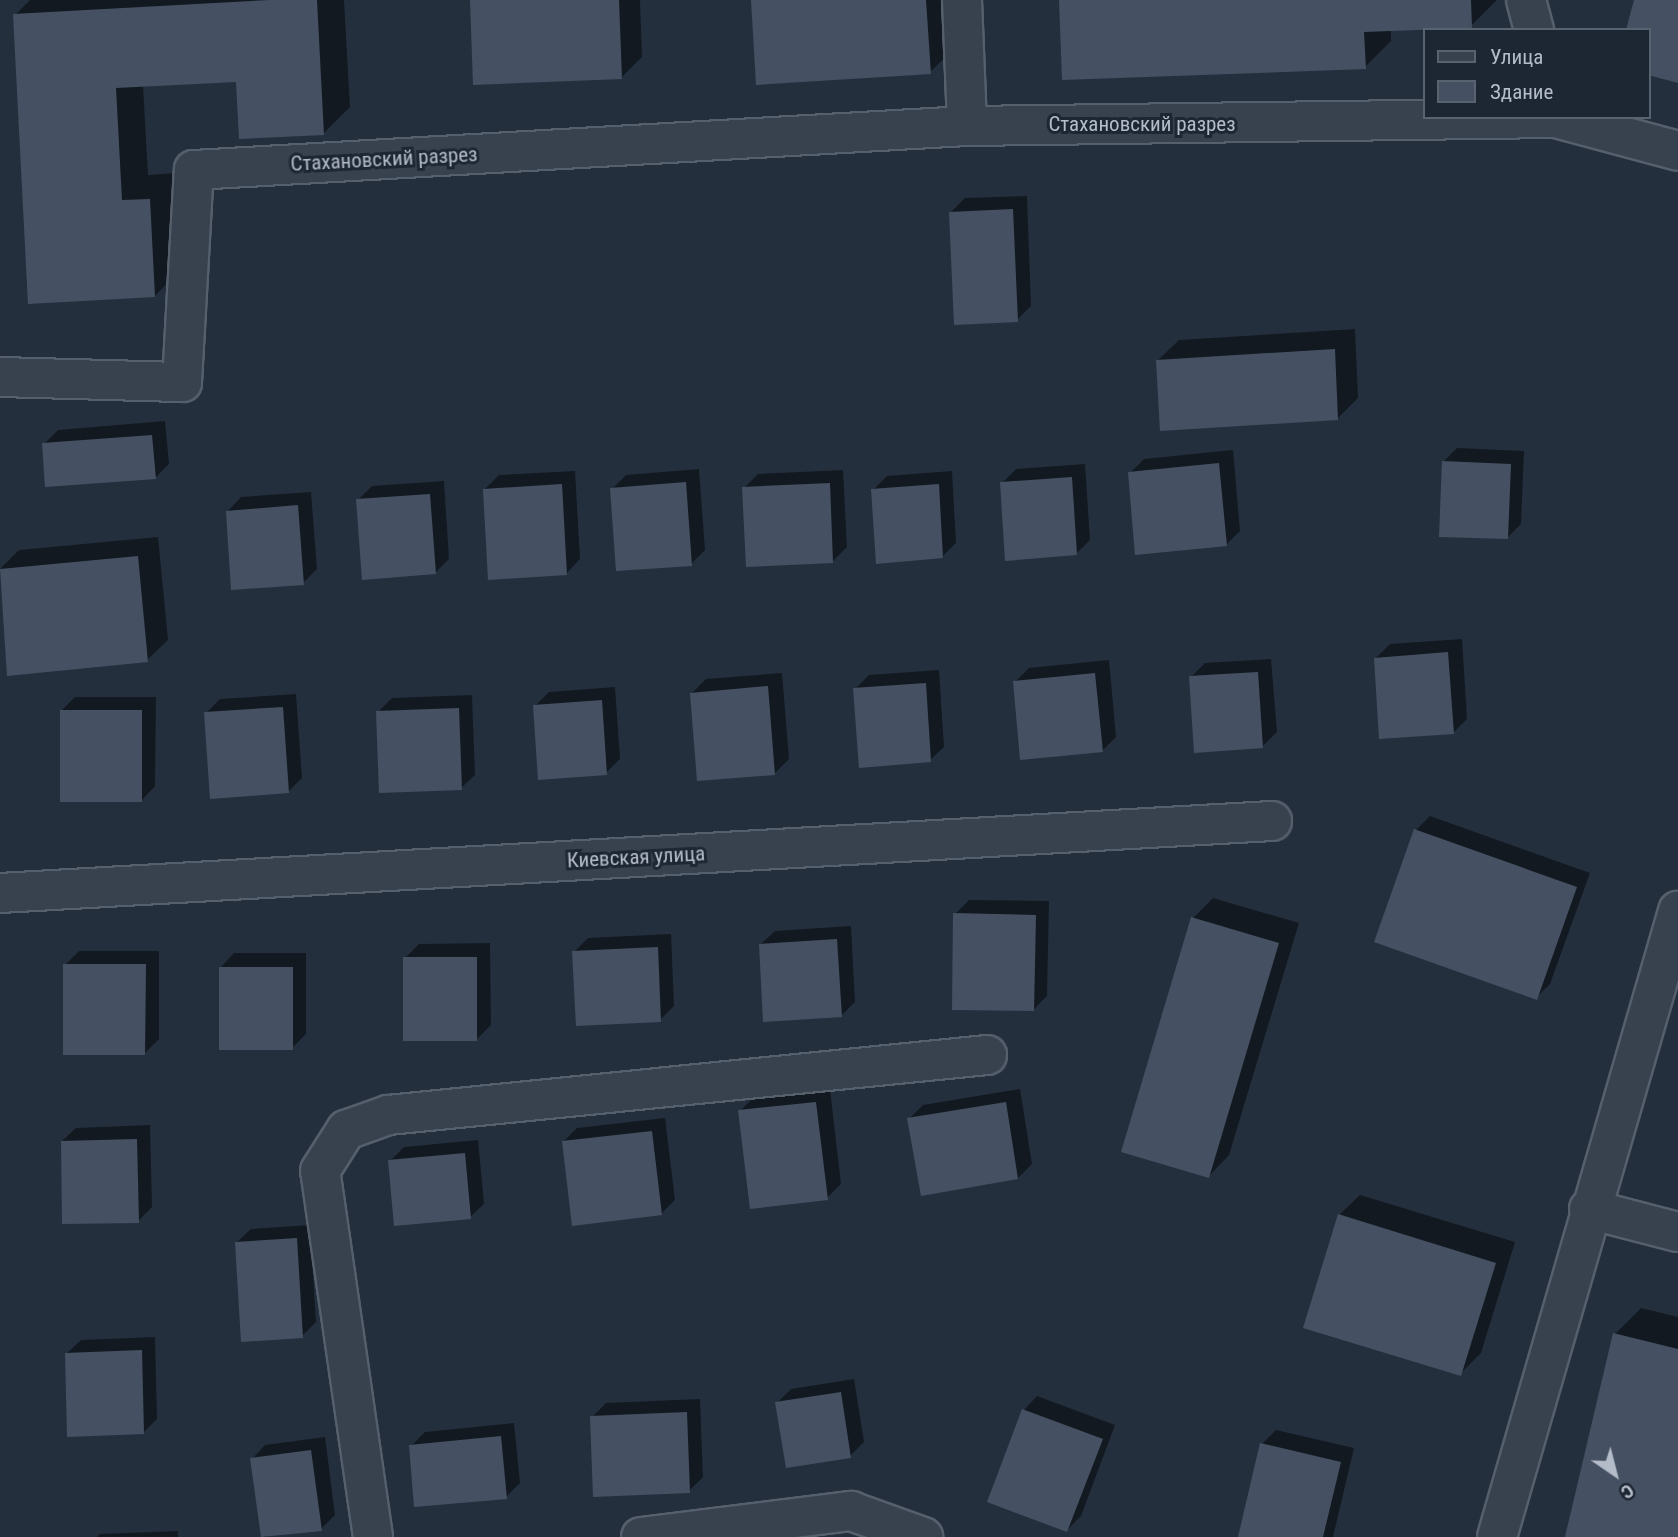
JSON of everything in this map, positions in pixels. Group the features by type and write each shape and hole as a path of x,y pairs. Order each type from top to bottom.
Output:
{"street":[{"path":"962,0 967,126"},
{"path":"1526,0 1533,28"},
{"name":"Стахановский разрез","path":"0,377 181,382 194,170 967,126 1508,119"},
{"name":"Стахановский разрез","path":"1560,119 1678,151"},
{"name":"Киевская улица","path":"0,893 1272,821"},
{"path":"1497,1537 1589,1209 1678,911"},
{"path":"373,1537 320,1171 346,1130 388,1115 988,1055"},
{"path":"1589,1209 1678,1232"},
{"path":"641,1537 851,1511 923,1537"}],"building":[{"path":"270,0 317,0 324,135 239,139 236,82 116,88 122,200 150,199 155,297 28,304 13,14"},
{"path":"470,0 619,0 622,79 473,85"},
{"path":"751,0 926,0 931,74 756,85"},
{"path":"1059,0 1471,0 1472,28 1364,32 1366,69 1062,80"},
{"path":"1634,0 1678,0 1678,83 1650,76 1650,28 1627,28"},
{"path":"1013,209 1018,322 954,325 949,212"},
{"path":"1335,349 1338,420 1160,431 1156,360"},
{"path":"152,435 156,479 45,487 42,443"},
{"path":"1442,461 1511,464 1508,539 1439,537"},
{"path":"1219,463 1227,546 1135,555 1128,472"},
{"path":"1072,477 1077,555 1005,561 1000,482"},
{"path":"686,482 692,566 616,571 610,488"},
{"path":"830,483 833,563 746,567 742,487"},
{"path":"562,484 567,575 488,580 483,489"},
{"path":"939,484 943,558 876,564 871,489"},
{"path":"430,494 436,574 362,580 356,499"},
{"path":"298,505 304,585 231,590 226,511"},
{"path":"138,556 148,662 7,676 0,569"},
{"path":"1448,652 1454,734 1379,739 1374,658"},
{"path":"1258,672 1263,748 1194,753 1189,676"},
{"path":"1095,673 1103,752 1020,760 1013,681"},
{"path":"926,683 931,762 859,768 853,688"},
{"path":"768,686 775,775 697,781 690,693"},
{"path":"602,700 607,775 538,780 533,705"},
{"path":"283,707 289,793 210,799 204,712"},
{"path":"459,708 462,790 379,793 376,711"},
{"path":"60,710 142,710 142,802 60,802"},
{"path":"1414,829 1577,887 1537,1000 1374,942"},
{"path":"953,913 1036,915 1034,1011 952,1010"},
{"path":"1191,917 1279,943 1209,1178 1121,1152"},
{"path":"837,939 842,1017 763,1022 759,944"},
{"path":"658,947 661,1022 576,1026 572,951"},
{"path":"403,957 477,957 477,1041 403,1041"},
{"path":"63,964 146,964 145,1055 63,1055"},
{"path":"219,967 293,967 293,1050 219,1050"},
{"path":"816,1102 828,1200 750,1209 738,1110"},
{"path":"1006,1102 1018,1179 921,1196 907,1118"},
{"path":"652,1131 662,1215 572,1226 562,1141"},
{"path":"137,1139 139,1223 62,1224 61,1141"},
{"path":"465,1153 471,1219 394,1226 388,1160"},
{"path":"1338,1214 1496,1263 1461,1376 1303,1328"},
{"path":"297,1238 303,1338 241,1342 235,1242"},
{"path":"1613,1333 1678,1349 1678,1537 1565,1537"},
{"path":"142,1350 144,1434 67,1437 65,1353"},
{"path":"841,1392 851,1458 786,1468 775,1402"},
{"path":"1022,1409 1103,1439 1067,1532 987,1502"},
{"path":"687,1412 690,1493 593,1497 590,1416"},
{"path":"501,1436 507,1499 414,1507 409,1445"},
{"path":"1260,1443 1341,1462 1323,1537 1238,1537"},
{"path":"311,1450 322,1531 261,1537 250,1458"}]}
